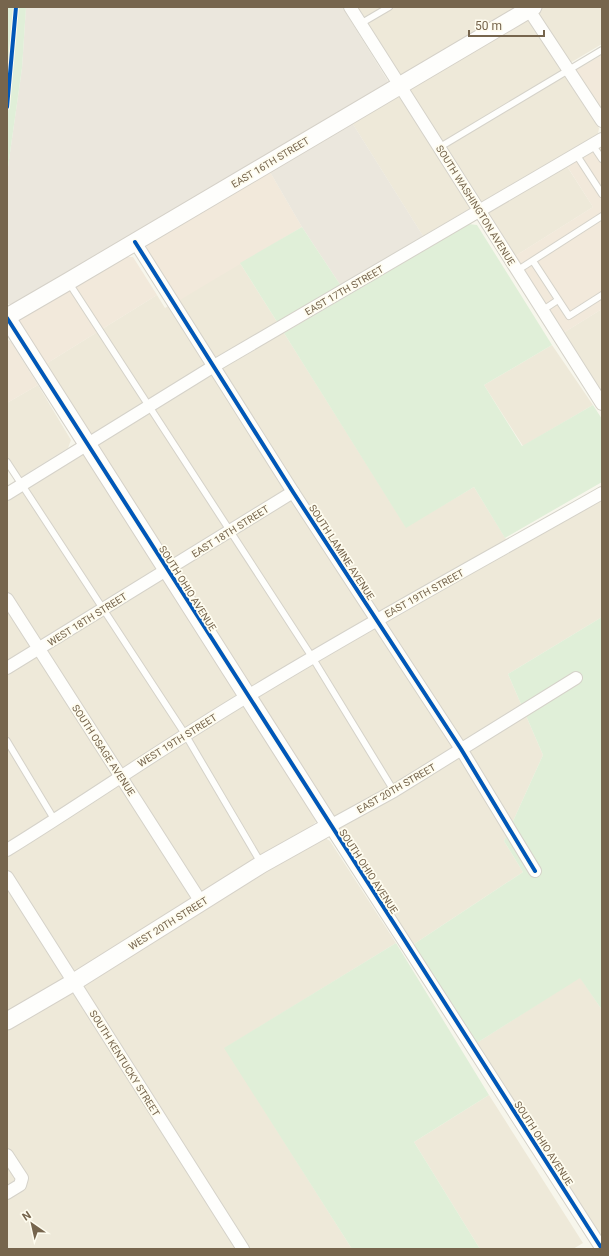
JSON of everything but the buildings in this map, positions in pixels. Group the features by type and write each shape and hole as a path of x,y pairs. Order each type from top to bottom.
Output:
{"street":[{"name":"SOUTH WASHINGTON AVENUE","path":"350,7 602,404"},
{"path":"530,8 568,70 602,121"},
{"name":"EAST 16TH STREET","path":"7,317 530,8"},
{"name":"EAST 17TH STREET","path":"7,494 214,366 597,141"},
{"name":"SOUTH LAMINE AVENUE","path":"135,242 293,492 461,749 535,870"},
{"name":"SOUTH OHIO AVENUE","path":"7,317 247,696 602,1249"},
{"name":"EAST 18TH STREET","path":"167,569 293,492"},
{"name":"EAST 19TH STREET","path":"247,696 376,620 602,493"},
{"name":"WEST 18TH STREET","path":"7,668 167,569"},
{"name":"SOUTH OSAGE AVENUE","path":"7,598 201,902"},
{"name":"EAST 20TH STREET","path":"330,826 394,791 576,678"},
{"name":"WEST 19TH STREET","path":"7,850 120,776 247,696"},
{"name":"WEST 20TH STREET","path":"7,1022 74,982 262,864 330,826"},
{"name":"SOUTH KENTUCKY STREET","path":"7,877 243,1249"},
{"path":"7,1155 22,1178 20,1185 7,1193"}],"lane":[{"path":"360,24 389,7"},
{"path":"440,147 602,50"},
{"path":"597,141 602,159"},
{"path":"576,154 602,194"},
{"path":"518,270 602,216"},
{"path":"533,261 569,316 602,295"},
{"path":"68,282 312,657 394,791"},
{"path":"543,310 558,300"},
{"path":"7,462 186,734 262,864"},
{"path":"7,741 54,819"}],"shaded area":[{"path":"26,7 342,7 388,81 386,86 11,305 7,303 7,174 22,68"},
{"path":"357,7 602,7 602,44 560,69 599,128 598,134 561,157 593,207 512,258 478,204 423,236 351,121 408,87"},
{"path":"602,55 602,115 574,71"},
{"path":"351,121 423,236 341,286 302,227 270,172"},
{"path":"602,145 602,309 560,335 512,258 593,207 567,166"},
{"path":"270,172 302,227 175,303 145,253 147,245"},
{"path":"126,257 133,257 157,295 41,367 17,322 22,316"},
{"path":"240,263 406,527 474,487 512,549 602,497 602,617 508,674 543,755 504,841 523,872 408,948 41,367 157,295 165,308"},
{"path":"602,309 602,401 560,335"},
{"path":"7,339 11,342 38,385 7,403"},
{"path":"552,345 593,405 523,446 484,385"},
{"path":"38,385 71,440 68,448 18,479 7,461 7,403"},
{"path":"81,454 86,455 314,815 316,822 309,828 7,1012 7,499"},
{"path":"322,836 330,841 396,943 225,1048 352,1249 7,1249 7,1028"},
{"path":"580,977 602,1010 602,1246 472,1046"},
{"path":"489,1095 583,1243 573,1249 480,1249 414,1142"}],"green space":[{"path":"7,7 26,7 22,68 7,174"},
{"path":"469,224 477,225 552,345 484,385 522,446 593,405 602,419 602,482 505,538 474,487 406,528 284,333"},
{"path":"302,227 341,286 279,325 240,263"},
{"path":"602,617 602,1010 580,978 472,1046 408,948 523,872 504,841 543,755 508,674"},
{"path":"396,943 489,1095 414,1142 480,1249 352,1249 224,1048"}],"cycle path":[{"path":"7,107 16,7"},
{"path":"135,242 293,492 461,749 535,871"},
{"path":"7,318 602,1249"}]}
